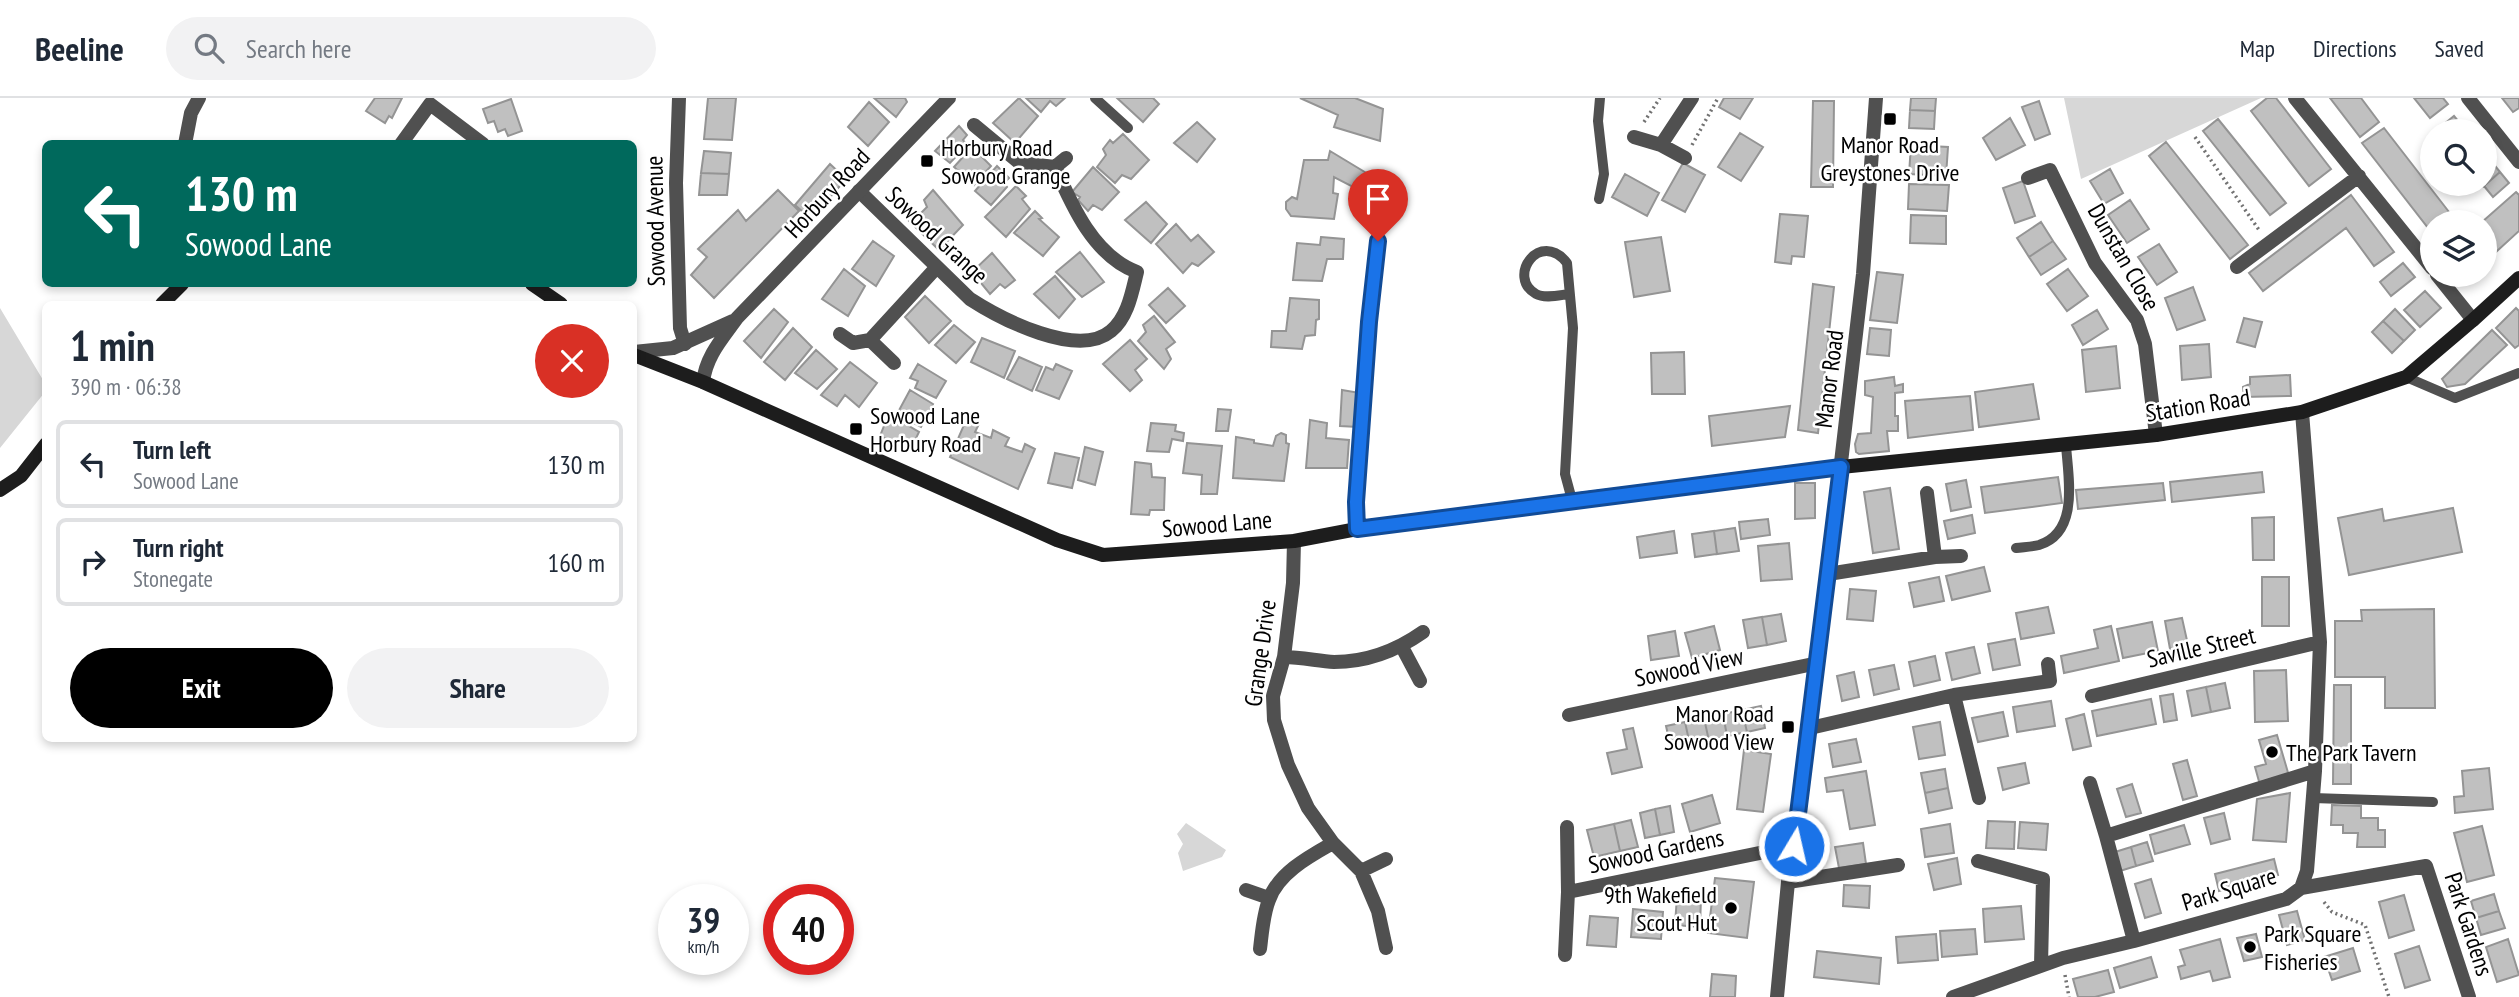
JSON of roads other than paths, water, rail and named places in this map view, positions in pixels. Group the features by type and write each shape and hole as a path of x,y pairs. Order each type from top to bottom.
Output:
{"main road":[{"name":"Station Road","path":"1841,467 2156,435 2302,412 2406,376 2519,278"},
{"path":"165,301 179,287"},
{"path":"536,287 557,301"},
{"name":"Sowood Lane","path":"637,354 1057,540 1103,555 1294,541 1357,529 1841,467"},
{"path":"0,490 21,476 42,449"}],"street":[{"path":"186,140 191,113 199,98"},
{"name":"Sowood Avenue","path":"679,98 676,197 680,328 685,344"},
{"name":"Horbury Road","path":"703,382 704,368 709,356 737,318 949,98"},
{"path":"1661,145 1692,98"},
{"name":"Manor Road","path":"1777,997 1788,882 1810,728 1863,274 1877,98"},
{"path":"2295,98 2420,253"},
{"path":"2468,98 2519,162"},
{"path":"404,140 432,101 478,140"},
{"name":"Sowood Grange","path":"859,191 936,268 970,299 990,312 1022,326 1071,341 1101,338 1113,330 1122,317 1138,272 1126,268 1094,238 1070,200 1060,162 1020,163 974,125"},
{"path":"1634,137 1661,145 1685,158"},
{"name":"Dunstan Close","path":"2028,178 2050,170 2095,263 2137,320 2145,344 2156,435"},
{"path":"2237,267 2359,176"},
{"path":"1357,529 1356,502 1369,322 1378,241"},
{"path":"840,334 853,343 870,340 936,268"},
{"path":"2447,287 2473,320"},
{"name":"Horbury Road","path":"637,353 685,344 737,318"},
{"path":"870,340 894,363"},
{"name":"Park Square","path":"1961,996 2063,958 2286,899 2306,887 2315,771 2320,642 2302,412"},
{"path":"1927,493 1935,557"},
{"name":"Grange Drive","path":"1294,541 1293,583 1284,657 1273,696 1274,720 1279,741 1308,808 1333,843 1361,871 1378,911 1386,948"},
{"path":"1828,573 1935,557 1961,556"},
{"path":"1284,657 1331,662 1350,661 1386,654 1402,647 1423,632"},
{"name":"Saville Street","path":"2092,696 2320,642"},
{"path":"1402,647 1420,681"},
{"name":"Sowood View","path":"1569,715 1818,663"},
{"path":"1810,728 1954,695 2050,681 2048,664"},
{"path":"1954,695 1979,798"},
{"path":"2106,836 2315,771"},
{"path":"2090,783 2134,941"},
{"name":"Sowood Gardens","path":"1565,956 1567,827"},
{"path":"1260,948 1269,898 1298,864 1333,843"},
{"name":"Sowood Gardens","path":"1568,892 1794,846"},
{"path":"1361,871 1386,859"},
{"path":"1978,862 2043,879 2041,965"},
{"path":"1788,882 1898,865"},
{"name":"Park Gardens","path":"2306,887 2426,866 2469,997"},
{"path":"1246,890 1269,898"}],"lane":[{"path":"1095,98 1128,128"},
{"path":"1600,98 1598,121 1604,174 1600,199"},
{"path":"1569,294 1537,295 1529,287 1524,273 1527,261 1536,253 1549,252 1560,255 1567,263 1573,328 1565,474 1572,500"},
{"path":"2406,376 2455,398 2519,373"},
{"path":"2016,548 2040,545 2057,534 2062,526 2067,515 2070,488 2066,444"},
{"path":"2313,799 2433,802"}],"place":[{"name":"Manor Road Greystones Drive","path":"1890,119"},
{"name":"Horbury Road Sowood Grange","path":"927,161"},
{"name":"Sowood Lane Horbury Road","path":"856,429"},
{"name":"Manor Road Sowood View","path":"1788,727"},
{"name":"The Park Tavern","path":"2272,752"},
{"name":"9th Wakefield Scout Hut","path":"1731,908"},
{"name":"Park Square Fisheries","path":"2250,947"}]}
